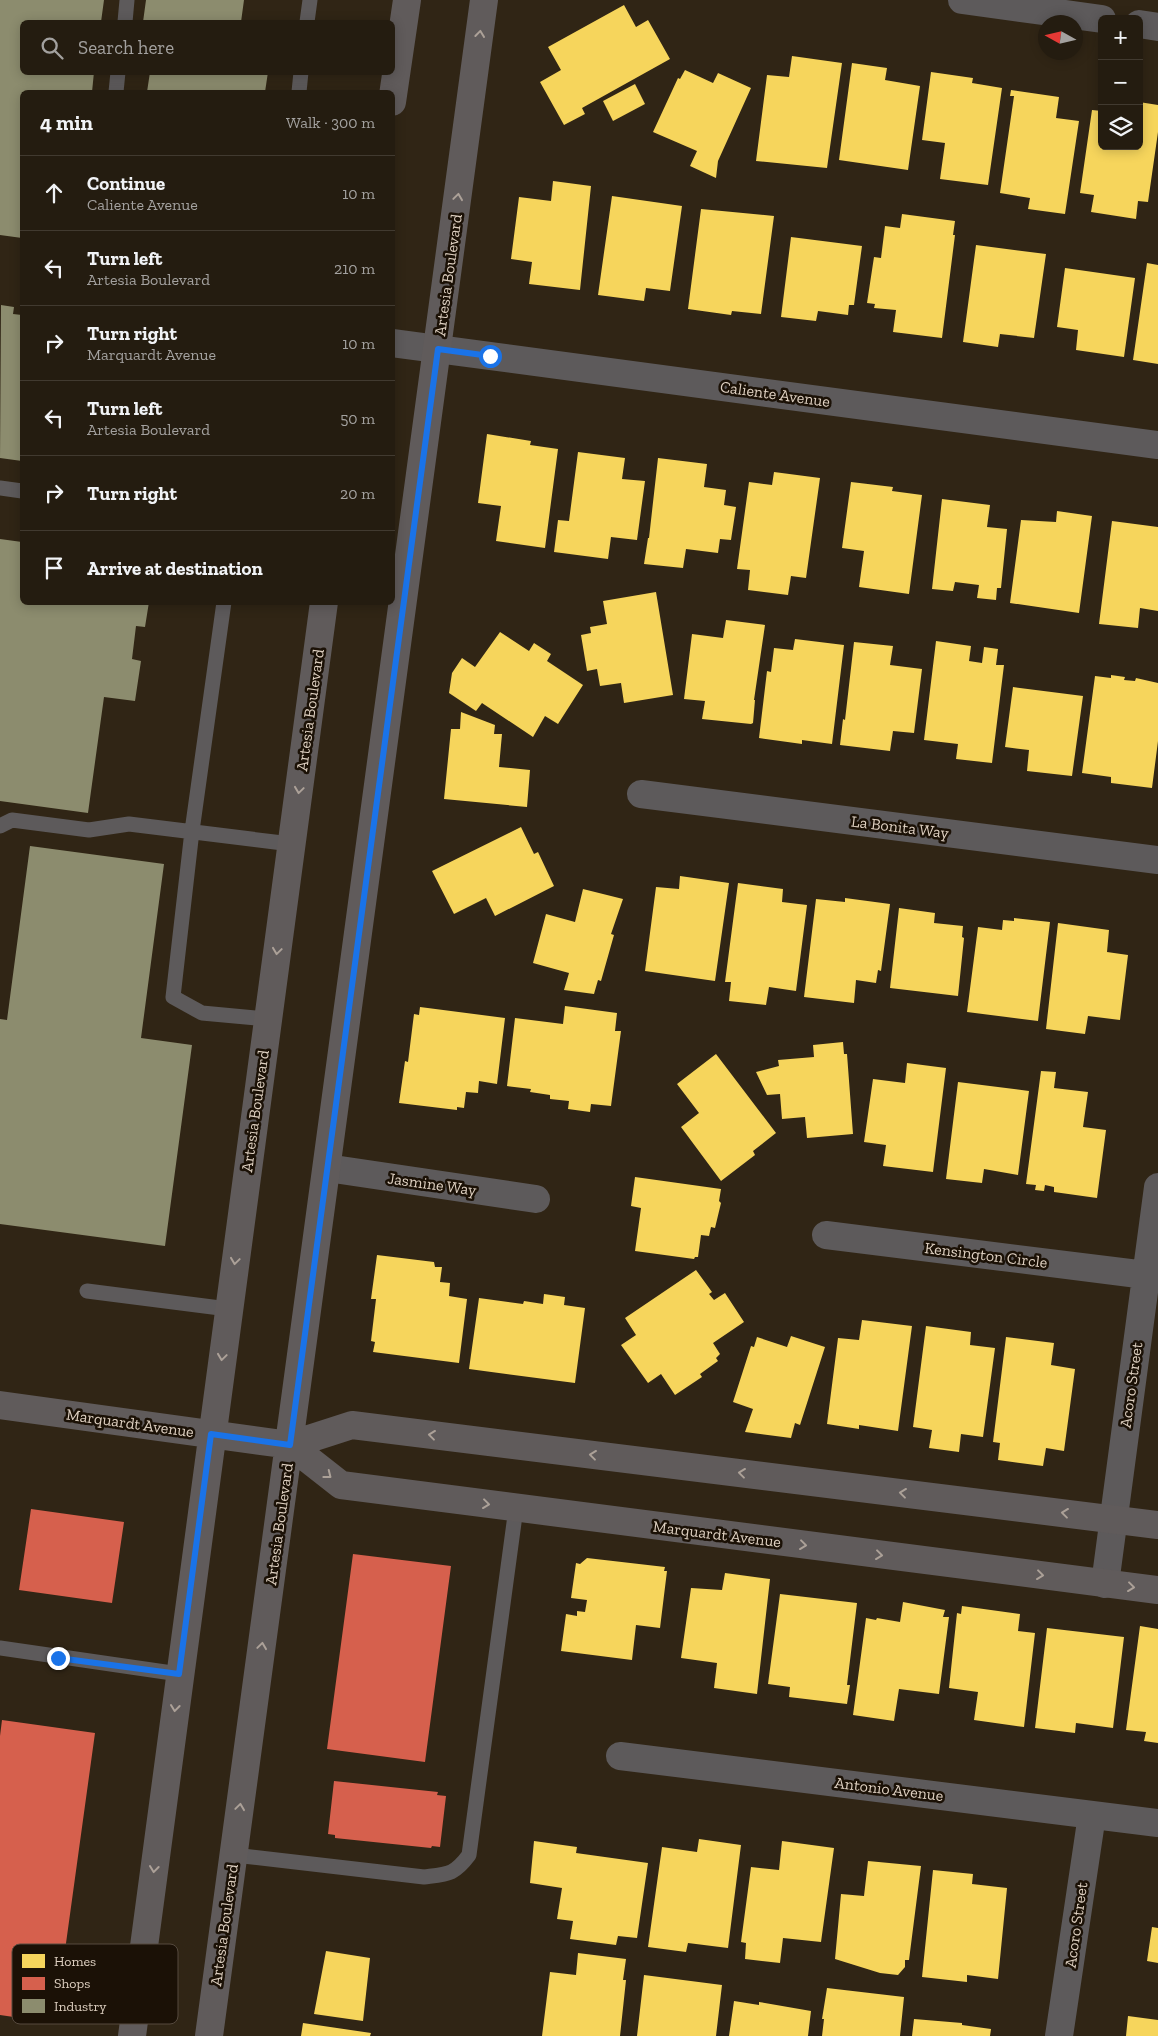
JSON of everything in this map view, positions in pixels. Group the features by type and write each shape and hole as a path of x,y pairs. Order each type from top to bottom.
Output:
{"main road":[{"path":"394,90 406,0"},
{"name":"Artesia Boulevard","path":"209,2036 328,1168 484,0"},
{"name":"Artesia Boulevard","path":"144,1944 324,605"},
{"name":"Marquardt Avenue","path":"0,1405 290,1445 352,1424 1158,1525"},
{"name":"Marquardt Avenue","path":"290,1445 341,1485 1158,1590"}],"street":[{"path":"962,0 1098,18"},
{"path":"1143,25 1158,27"},
{"name":"Caliente Avenue","path":"395,343 1158,445"},
{"name":"La Bonita Way","path":"642,794 1158,860"},
{"name":"Jasmine Way","path":"328,1168 536,1199"},
{"name":"Acoro Street","path":"1105,1584 1158,1187"},
{"name":"Kensington Circle","path":"826,1235 1146,1275"},
{"name":"Antonio Avenue","path":"620,1756 1158,1823"},
{"name":"Acoro Street","path":"1059,2036 1092,1815"}],"lane":[{"path":"124,20 127,0"},
{"path":"307,20 310,0"},
{"path":"116,90 118,75"},
{"path":"299,90 301,75"},
{"path":"0,488 20,491"},
{"path":"224,605 192,832 173,997 202,1013 268,1019"},
{"path":"0,826 12,820 89,830 129,824 291,844"},
{"path":"87,1291 228,1309"},
{"path":"234,1855 424,1877 447,1874 459,1868 469,1855 516,1508"},
{"path":"0,1648 179,1674"}],"building: Homes":[{"path":"624,5 636,27 648,20 670,59 582,108 585,114 564,125 540,82 561,70 548,47"},
{"path":"792,56 842,63 827,168 756,161 767,75 789,77"},
{"path":"852,63 887,68 885,80 920,86 908,170 839,160"},
{"path":"685,70 713,83 718,73 751,88 718,161 716,178 690,166 697,151 653,132 678,78 680,79"},
{"path":"931,72 973,78 972,83 1002,88 988,185 940,179 945,143 922,140"},
{"path":"635,84 645,104 613,121 603,101"},
{"path":"1011,90 1059,97 1056,118 1079,121 1065,214 1028,209 1030,198 1000,193 1014,96 1010,96"},
{"path":"1143,103 1158,105 1158,132 1148,202 1138,201 1136,219 1091,212 1094,195 1080,193 1092,110 1098,111 1098,150 1143,150"},
{"path":"553,181 591,186 580,290 529,284 532,262 511,259 519,197 551,201"},
{"path":"612,196 682,206 670,291 646,288 644,301 598,295"},
{"path":"701,209 774,216 761,314 732,311 731,315 688,309"},
{"path":"902,214 955,221 953,235 955,235 942,338 893,332 896,310 874,308 875,304 867,303 874,257 881,258 885,226 900,228"},
{"path":"791,237 862,246 854,305 849,305 848,315 818,311 816,321 781,317"},
{"path":"976,245 1046,254 1034,338 1000,334 998,347 963,342"},
{"path":"1147,263 1158,265 1158,364 1133,360"},
{"path":"1065,268 1135,278 1124,357 1076,350 1078,330 1057,327"},
{"path":"487,434 531,441 530,445 558,449 545,548 496,541 501,506 478,503"},
{"path":"578,452 625,458 622,479 645,481 637,540 611,537 608,559 554,552 558,520 569,521"},
{"path":"658,458 707,464 704,487 726,490 724,505 736,507 731,540 720,539 718,553 686,549 683,568 644,564 649,538"},
{"path":"774,472 820,478 806,578 791,576 788,595 748,590 750,570 737,569 749,482 772,485"},
{"path":"851,482 893,487 892,491 922,495 909,594 859,587 864,551 842,548"},
{"path":"942,499 990,505 987,527 1007,529 1001,588 997,588 996,600 977,598 979,585 955,582 953,591 932,589"},
{"path":"1057,511 1092,516 1079,613 1010,603 1021,520 1056,522"},
{"path":"1112,521 1158,527 1158,611 1140,608 1138,628 1099,624"},
{"path":"656,592 673,695 624,703 621,683 600,686 597,669 587,671 581,635 591,633 590,627 607,624 603,601"},
{"path":"726,620 765,625 754,700 753,723 751,724 702,719 705,701 684,699 692,634 723,638"},
{"path":"500,632 529,651 534,643 551,654 547,661 583,685 558,724 545,716 533,737 482,703 476,711 449,693 452,673 462,658 475,667"},
{"path":"795,639 844,645 832,744 802,740 802,744 759,738 767,671 771,672 774,648 793,650"},
{"path":"936,641 971,646 969,661 982,663 984,647 998,649 996,665 1004,665 992,763 956,759 958,744 924,740"},
{"path":"854,642 893,646 890,665 922,669 914,733 893,731 890,751 840,745 843,719 845,720"},
{"path":"1111,675 1125,677 1124,680 1135,681 1136,678 1158,683 1158,741 1152,788 1111,783 1111,777 1082,773 1095,676 1111,678"},
{"path":"1013,687 1083,696 1072,776 1027,771 1029,750 1005,747"},
{"path":"461,712 495,725 494,734 502,734 499,767 530,770 527,807 444,799 451,729 460,729"},
{"path":"521,827 534,854 538,852 554,886 495,916 486,898 454,914 432,871"},
{"path":"680,876 729,883 715,981 645,971 656,887 679,889"},
{"path":"738,883 783,889 782,902 807,905 796,991 769,987 766,1005 729,1001 731,982 725,982"},
{"path":"583,889 623,899 611,934 614,935 601,981 598,980 594,994 564,990 569,973 533,963 546,914 575,922"},
{"path":"845,898 890,904 881,971 878,970 876,983 856,980 854,1003 804,997 816,899 845,902"},
{"path":"899,908 935,913 934,923 963,926 962,937 964,938 958,996 890,988"},
{"path":"1014,918 1050,922 1038,1021 967,1012 978,927 1002,930 1003,920 1014,921"},
{"path":"1058,923 1109,930 1107,952 1128,955 1120,1020 1088,1016 1085,1034 1046,1029"},
{"path":"565,1006 617,1013 615,1031 621,1031 611,1106 591,1104 590,1112 568,1109 569,1101 550,1099 550,1095 530,1092 531,1089 507,1086 515,1018 563,1024"},
{"path":"420,1007 505,1018 497,1084 479,1081 478,1093 466,1092 464,1108 457,1107 457,1110 399,1103 405,1061 408,1062 414,1014 419,1015"},
{"path":"843,1042 844,1054 847,1054 853,1134 807,1138 805,1117 782,1119 780,1094 767,1095 756,1072 779,1066 778,1060 814,1057 813,1045"},
{"path":"716,1054 776,1133 753,1151 755,1155 721,1181 681,1127 699,1113 677,1084"},
{"path":"907,1063 946,1068 933,1172 883,1166 886,1145 864,1142 873,1079 905,1083"},
{"path":"1041,1071 1056,1072 1054,1088 1088,1092 1083,1127 1106,1130 1097,1198 1054,1192 1054,1187 1045,1185 1044,1191 1035,1190 1036,1185 1026,1184"},
{"path":"958,1082 1029,1091 1018,1175 984,1169 982,1183 946,1179"},
{"path":"635,1177 721,1189 719,1201 721,1203 715,1228 711,1227 709,1236 701,1235 698,1257 694,1259 635,1251 641,1208 631,1206"},
{"path":"377,1255 434,1262 435,1267 442,1267 440,1282 450,1283 449,1296 467,1299 459,1363 373,1352 375,1342 371,1341 376,1299 371,1299"},
{"path":"696,1270 712,1292 709,1294 714,1300 725,1293 744,1322 713,1343 720,1354 716,1358 718,1361 700,1374 702,1377 675,1395 661,1374 648,1383 621,1345 636,1335 625,1318"},
{"path":"544,1294 565,1297 564,1305 585,1308 575,1383 469,1369 479,1298 523,1304 524,1301 543,1304"},
{"path":"862,1320 912,1326 898,1431 859,1425 859,1429 827,1424 838,1338 859,1340"},
{"path":"926,1326 971,1332 970,1345 995,1348 983,1437 961,1434 959,1452 929,1448 932,1430 913,1427"},
{"path":"791,1336 825,1347 800,1425 795,1423 791,1438 745,1432 753,1409 733,1402 751,1346 754,1347 757,1337 787,1347"},
{"path":"1006,1337 1054,1343 1051,1365 1075,1369 1064,1451 1046,1448 1043,1466 998,1460 1000,1443 993,1442"},
{"path":"587,1558 665,1567 664,1571 667,1571 660,1628 636,1625 632,1660 561,1651 566,1614 577,1616 577,1611 585,1612 587,1600 571,1598 576,1563 580,1564"},
{"path":"725,1573 770,1579 757,1694 714,1688 717,1663 681,1658 691,1588 722,1590"},
{"path":"780,1594 857,1603 847,1685 850,1685 847,1704 789,1697 790,1687 768,1684"},
{"path":"903,1602 945,1610 943,1617 949,1617 939,1694 899,1689 894,1721 853,1715 866,1618 900,1622"},
{"path":"962,1606 1020,1614 1018,1631 1035,1633 1024,1727 974,1720 978,1692 949,1688 957,1613 961,1614"},
{"path":"1140,1626 1158,1629 1158,1743 1144,1741 1146,1732 1126,1730"},
{"path":"1047,1628 1124,1637 1113,1728 1076,1723 1075,1733 1035,1728"},
{"path":"699,1839 741,1845 728,1948 688,1943 686,1952 648,1947 662,1847 697,1852"},
{"path":"534,1841 577,1847 576,1853 648,1863 637,1938 618,1936 616,1945 570,1939 573,1921 557,1919 562,1888 530,1883"},
{"path":"782,1841 834,1848 821,1942 783,1938 780,1963 745,1959 746,1943 741,1942 751,1867 779,1870"},
{"path":"868,1861 921,1866 909,1960 905,1960 905,1967 898,1975 880,1973 835,1959 841,1894 864,1896"},
{"path":"933,1870 973,1874 972,1884 1007,1888 998,1979 967,1975 967,1982 922,1977"},
{"path":"1152,1927 1158,1928 1158,1963 1147,1961"},
{"path":"326,1951 370,1958 363,2021 314,2014"},
{"path":"578,1953 626,1959 623,1980 626,1980 620,2036 542,2036 550,1972 576,1975"},
{"path":"644,1975 722,1985 716,2036 637,2036"},
{"path":"827,1988 904,1997 900,2036 822,2036 824,2019 822,2019"},
{"path":"734,2001 759,2005 759,2002 811,2011 808,2036 729,2036"},
{"path":"1128,2016 1158,2020 1158,2036 1126,2036"},
{"path":"914,2019 962,2023 962,2025 991,2029 990,2036 912,2036"},
{"path":"303,2023 371,2033 370,2036 301,2036"}],"building: Shops":[{"path":"31,1509 124,1522 112,1603 19,1590"},
{"path":"353,1554 451,1566 425,1762 327,1749"},
{"path":"2,1720 95,1733 66,1944 12,1944 12,2017 0,2015 0,1736"},
{"path":"334,1781 438,1792 437,1795 446,1796 440,1847 432,1846 431,1848 335,1838 335,1835 328,1834"}],"building: Industry":[{"path":"0,0 104,0 101,20 20,20 20,75 94,75 92,90 20,90 20,238 0,235"},
{"path":"146,0 244,0 241,20 143,20"},
{"path":"150,75 268,75 265,90 147,90"},
{"path":"1,305 14,307 13,314 20,315 20,461 0,458"},
{"path":"0,539 20,542 20,605 149,605 145,627 136,626 132,659 141,661 135,701 104,697 88,813 0,801"},
{"path":"30,846 164,864 141,1038 192,1045 165,1246 0,1224 0,1019 7,1020"}],"route":[{"path":"58,1658 179,1674 211,1434 290,1445 438,349 490,356"}]}
